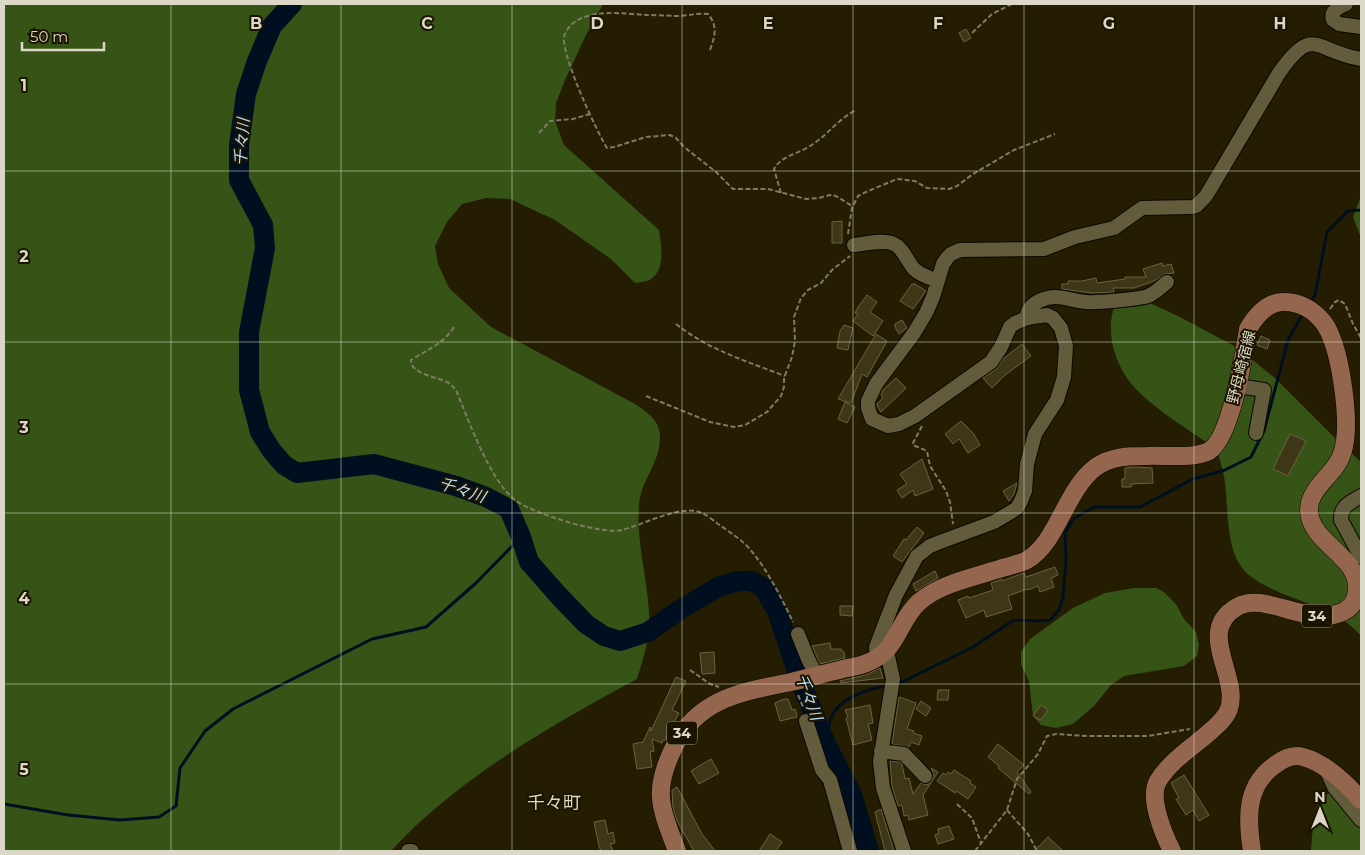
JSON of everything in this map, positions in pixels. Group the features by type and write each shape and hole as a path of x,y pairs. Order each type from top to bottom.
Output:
{"main road":[{"name":"野母崎宿線","path":"882,655 920,602 948,586 1022,562 1033,555 1050,533 1070,498 1095,468 1110,460 1125,456 1180,456 1209,451 1219,442 1228,419 1238,386 1248,330 1257,316 1270,305 1277,302 1292,302 1311,312"},
{"name":"34","path":"1172,851 1163,833 1156,805 1157,782 1177,760 1217,726 1228,711 1231,701 1230,690 1218,633 1226,615 1238,606 1246,603 1256,603 1313,616 1333,615 1348,610 1353,604 1356,595 1359,583 1354,572 1311,521 1310,503 1317,490 1339,461 1343,453 1346,433 1341,376 1332,340 1311,312"},
{"name":"34","path":"677,851 661,808 660,783 665,767 687,725 706,709 721,700 748,690 792,682 868,663 882,655"},
{"path":"1252,851 1249,830 1249,808 1254,789 1264,774 1280,761 1295,756 1311,760 1326,769 1361,800"}],"street":[{"path":"1346,4 1334,11 1332,15 1333,20 1339,24 1361,27"},
{"path":"904,851 883,788 880,761 892,685 882,655 876,647 893,603 913,561 921,553 930,546 994,522 1017,508 1025,491 1027,464 1035,434 1061,390 1066,362 1066,346 1061,328 1053,318 1047,316 1027,318 1010,327 1001,348 991,362 908,420 888,426 872,418 868,401 876,384 926,313 943,264 951,254 960,250 1044,249 1075,237 1114,228 1142,208 1196,206 1206,196 1279,73 1292,55 1306,45 1316,44 1343,55 1361,59"},
{"path":"854,245 878,242 893,243 900,249 914,269 938,281"},
{"path":"1027,318 1029,308 1034,303 1050,296 1087,302 1132,298 1148,296 1167,282"},
{"path":"865,386 892,353 900,352"},
{"path":"1238,386 1264,390 1256,433"},
{"path":"1361,496 1345,506 1341,514 1342,520 1361,557"},
{"path":"798,634 816,676"},
{"path":"806,721 822,770 830,780 850,851"},
{"path":"881,751 904,754 925,776"},
{"path":"1326,769 1334,787 1361,820"}],"path":[{"path":"972,33 992,14 1012,4"},
{"path":"710,50 715,35 715,28 713,20 708,14 684,16 590,15 573,23 566,31 564,37 566,53 584,102 607,148 614,148 646,137 670,135 716,172 733,189 768,189 806,199 830,195 836,196 852,206"},
{"path":"781,193 774,169 777,163 810,146 845,116 856,110"},
{"path":"539,134 550,121 573,119 590,114"},
{"path":"646,396 710,422 734,427 745,425 767,412 781,396 784,387 784,376 794,346 794,317 801,298 808,290 821,283 853,251 854,245 848,232 852,206 858,196 897,179 915,181 927,188 949,189 957,186 973,174 1014,150 1055,134"},
{"path":"1311,312 1338,300 1342,301 1361,338"},
{"path":"676,324 693,337 717,350 784,376"},
{"path":"454,327 437,345 411,360 411,364 421,372 449,383 456,390 489,465 504,489 514,500 536,511 566,522 610,532 682,512 699,512 733,534 754,553 783,600 798,634"},
{"path":"930,405 930,413 912,443 927,451 930,466 946,491 950,502 953,526 962,535"},
{"path":"690,670 710,684 721,687 733,696"},
{"path":"792,682 806,716 806,721"},
{"path":"975,851 1008,810 1017,779 1038,754 1047,736 1056,734 1148,736 1217,726"},
{"path":"957,804 972,818 981,843"},
{"path":"1008,810 1028,834 1037,851"}],"green space":[{"path":"4,4 603,4 565,80 556,103 555,121 564,145 659,230 661,263 656,275 648,281 635,283 611,259 555,220 510,199 486,198 462,204 447,222 435,246 438,264 449,288 491,327 637,405 656,422 660,431 659,447 640,496 638,518 649,621 648,638 644,654 637,679 572,715 475,777 445,800 391,851 4,851"},
{"path":"1361,196 1361,238 1353,217"},
{"path":"1137,297 1178,316 1238,348 1276,379 1361,462 1361,636 1337,616 1262,584 1249,575 1240,565 1234,553 1228,524 1225,480 1218,454 1208,443 1166,415 1140,393 1127,378 1116,358 1111,335 1111,324 1116,302"},
{"path":"1134,588 1156,588 1164,592 1176,604 1184,619 1196,632 1199,645 1197,656 1184,666 1124,676 1111,685 1094,706 1073,724 1056,728 1041,725 1033,716 1029,681 1021,665 1021,652 1030,639 1073,608 1105,593"},
{"path":"1340,789 1361,789 1361,851 1311,851 1314,819 1319,802 1325,796"}],"building":[{"path":"966,29 971,38 964,42 959,33"},
{"path":"842,221 842,243 832,243 832,222"},
{"path":"1162,263 1163,266 1171,264 1174,273 1165,274 1154,281 1134,288 1113,288 1114,292 1092,293 1062,289 1062,284 1068,284 1068,281 1096,278 1097,283 1125,279 1125,277 1146,277 1143,269"},
{"path":"912,284 926,291 913,309 900,301"},
{"path":"867,295 877,302 870,312 883,321 873,336 853,321 858,314 855,313 858,307"},
{"path":"902,320 907,328 899,334 895,324"},
{"path":"844,325 853,328 848,350 837,348 840,331"},
{"path":"876,334 887,341 867,377 862,374 851,403 838,399"},
{"path":"1261,336 1270,340 1267,349 1257,345"},
{"path":"1022,344 1031,356 1005,375 992,388 983,378 996,369 1003,359"},
{"path":"896,378 906,388 881,412 877,404 883,398 881,395 883,390"},
{"path":"845,402 855,407 847,423 838,419"},
{"path":"961,421 973,433 980,445 968,453 959,439 953,444 945,434"},
{"path":"1290,434 1306,441 1288,476 1273,469"},
{"path":"922,459 933,489 915,496 913,490 902,498 897,490 907,484 900,474"},
{"path":"1125,468 1152,468 1153,483 1131,484 1131,487 1122,487 1122,479 1125,479"},
{"path":"1017,483 1014,494 1009,501 1003,491"},
{"path":"917,527 924,533 902,562 893,556 904,539 906,540"},
{"path":"1055,567 1058,575 1051,578 1054,587 1040,592 1038,586 1027,589 1008,596 1012,609 986,617 984,610 966,618 958,600 993,590 991,583 1002,579 1002,581 1024,573 1026,577"},
{"path":"935,571 938,578 916,591 913,584"},
{"path":"840,606 853,606 852,616 840,615"},
{"path":"830,643 831,649 841,649 844,652 845,658 820,664 812,646"},
{"path":"714,652 715,673 702,674 700,653"},
{"path":"880,668 883,678 841,683 840,681 866,675"},
{"path":"676,677 686,681 672,710 679,713 662,743 652,739 654,751 650,752 652,767 637,769 633,744 643,742 650,727 651,731"},
{"path":"938,690 949,690 948,700 937,700"},
{"path":"899,697 916,703 907,729 922,736 919,745 911,742 909,747 892,744"},
{"path":"788,699 792,710 795,709 797,717 780,721 775,703"},
{"path":"921,701 931,708 926,716 916,709"},
{"path":"870,705 873,723 868,724 872,740 853,745 845,710"},
{"path":"1041,705 1048,710 1041,720 1033,716"},
{"path":"998,744 1024,765 1017,772 1031,792 1029,794 988,757"},
{"path":"711,759 719,773 699,784 691,771"},
{"path":"890,761 902,764 905,779 909,778 913,794 921,783 927,785 931,782 934,774 931,768 938,772 923,795 928,815 909,820 908,815 904,816 902,805 898,806 892,786"},
{"path":"954,770 971,781 970,783 976,787 968,799 937,781 943,773 946,775 948,772 951,774"},
{"path":"1184,775 1209,815 1199,821 1193,810 1186,815 1176,799 1179,798 1171,783"},
{"path":"677,787 702,834 715,851 694,851 677,821 673,808 672,790"},
{"path":"881,809 894,851 885,851 875,812"},
{"path":"605,820 608,834 613,832 615,843 610,844 613,851 601,851 599,846 594,822"},
{"path":"949,826 954,839 938,844 935,835 939,833 938,829"},
{"path":"770,834 782,842 776,851 759,851"},
{"path":"1048,837 1063,851 1034,851"}],"waterway":[{"name":"千々川","path":"292,4 272,26 257,61 246,94 239,145 239,180 263,225 265,248 249,332 249,390 260,432 272,451 284,465 297,473 374,464 456,486 486,497 509,509 529,562 586,624 604,636 620,641 648,632 681,609 720,586 739,581 751,581 763,587 777,611 799,677 825,742 852,795 869,851"},
{"path":"1310,303 1315,295 1327,232 1348,211 1361,210"},
{"path":"896,685 973,647 1014,620 1050,620 1059,610 1063,597 1066,559 1065,533 1073,519 1094,507 1140,507 1193,479 1225,470 1251,457 1264,431 1288,340 1304,312"},
{"path":"4,804 68,815 120,820 159,817 176,806 180,768 205,731 233,709 372,639 426,627 476,583 521,537"},
{"path":"825,742 831,719 838,707 858,694 887,686"}],"district":[{"name":"千々町","path":"554,803"}]}
